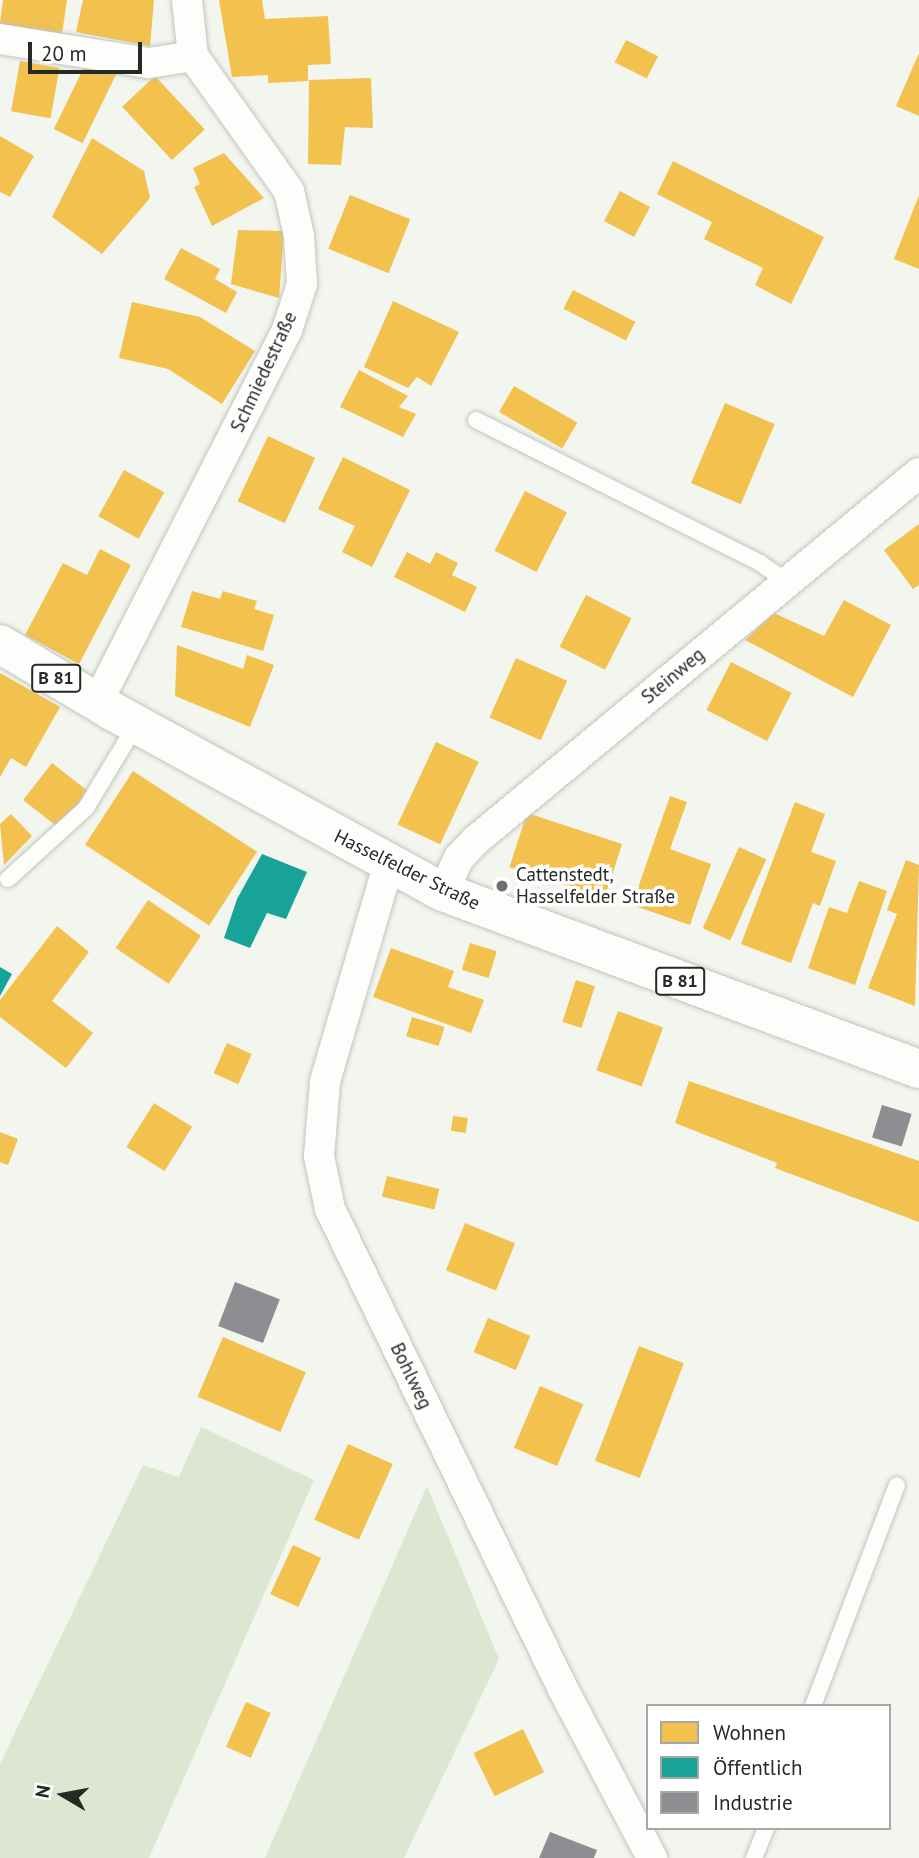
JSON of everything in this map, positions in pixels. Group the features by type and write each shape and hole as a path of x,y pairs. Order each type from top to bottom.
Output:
{"main road":[{"name":"Hasselfelder Straße","path":"0,644 136,725 388,866 443,892 919,1069"}],"street":[{"path":"1,46 149,62 192,56 187,0"},
{"name":"Schmiedestraße","path":"97,702 287,330 302,284 299,236 289,191 192,56"},
{"name":"Steinweg","path":"443,892 459,858 476,840 919,473"},
{"name":"Bohlweg","path":"388,866 324,1082 318,1156 330,1209 563,1689 652,1858"}],"lane":[{"path":"476,420 761,564 786,581"},
{"path":"8,879 86,808 136,725"},
{"path":"814,1704 897,1485"},
{"path":"754,1858 765,1830"}],"green space":[{"path":"201,1427 314,1480 149,1858 0,1858 0,1764 143,1465 179,1477"},
{"path":"427,1486 499,1659 404,1858 265,1858"}],"building: Wohnen":[{"path":"3,0 67,0 62,34 0,24"},
{"path":"83,0 154,0 150,46 76,32"},
{"path":"219,0 262,0 265,19 328,16 331,64 308,65 308,81 268,83 268,75 232,77"},
{"path":"626,40 658,56 647,79 615,62"},
{"path":"919,53 919,116 896,106"},
{"path":"88,59 117,73 83,143 54,129"},
{"path":"20,61 59,68 51,118 11,111"},
{"path":"155,76 205,129 172,160 122,107"},
{"path":"371,78 373,128 345,127 341,165 308,164 309,80"},
{"path":"0,136 34,156 10,197 0,192"},
{"path":"92,138 144,171 150,198 102,254 52,217"},
{"path":"224,153 264,198 212,226 194,187 200,184 193,168"},
{"path":"673,161 824,237 791,304 755,285 763,268 704,239 712,222 657,194"},
{"path":"620,191 650,207 634,237 604,221"},
{"path":"350,195 410,219 389,273 328,249"},
{"path":"919,195 919,269 894,259"},
{"path":"238,230 284,231 279,298 231,284"},
{"path":"181,248 220,269 215,279 237,292 226,313 164,279"},
{"path":"573,290 635,322 626,340 563,309"},
{"path":"393,301 459,332 431,386 417,377 408,388 364,367"},
{"path":"132,302 200,317 255,351 222,404 168,369 119,358"},
{"path":"359,370 408,396 399,407 416,414 403,437 340,407"},
{"path":"514,386 577,422 562,448 499,412"},
{"path":"725,403 775,424 741,504 691,483"},
{"path":"268,436 315,458 285,523 238,501"},
{"path":"343,457 410,490 372,567 342,552 355,526 318,509"},
{"path":"124,470 164,492 139,539 98,516"},
{"path":"525,491 567,512 536,572 495,551"},
{"path":"919,524 919,585 913,589 884,550"},
{"path":"100,549 131,565 79,664 25,635 63,563 87,575"},
{"path":"407,552 430,564 436,552 458,563 452,575 477,587 465,612 394,577"},
{"path":"192,591 220,599 223,591 257,601 254,609 274,615 263,651 181,627"},
{"path":"586,595 631,618 605,670 560,647"},
{"path":"844,600 891,625 853,697 745,640 774,613 824,636"},
{"path":"177,645 243,669 247,655 274,665 250,727 175,696"},
{"path":"516,658 567,681 541,740 490,717"},
{"path":"731,662 792,693 767,741 706,710"},
{"path":"0,673 60,707 26,767 11,758 0,777"},
{"path":"436,742 479,762 440,844 398,824"},
{"path":"52,763 88,791 59,828 23,800"},
{"path":"133,771 257,852 209,925 85,845"},
{"path":"670,796 687,802 670,849 711,864 690,925 632,905"},
{"path":"795,802 825,814 811,852 836,861 820,906 813,903 791,963 741,944"},
{"path":"527,813 622,844 604,898 509,867"},
{"path":"11,814 32,836 4,865 0,824"},
{"path":"739,847 766,859 730,941 703,928"},
{"path":"906,860 919,865 915,1006 868,988 897,914 887,910"},
{"path":"859,881 887,891 855,985 808,968 829,907 847,913"},
{"path":"148,900 201,936 169,984 116,948"},
{"path":"57,926 89,952 52,1001 93,1033 66,1068 0,1017 0,1000"},
{"path":"470,943 497,951 489,978 462,970"},
{"path":"391,948 454,971 448,987 484,1000 471,1033 373,997"},
{"path":"576,980 595,986 581,1028 562,1022"},
{"path":"618,1011 663,1027 642,1087 596,1070"},
{"path":"412,1017 445,1027 439,1046 406,1036"},
{"path":"227,1043 252,1054 238,1084 214,1073"},
{"path":"689,1081 919,1161 919,1222 775,1168 777,1163 675,1123"},
{"path":"154,1103 192,1127 165,1171 126,1147"},
{"path":"453,1116 468,1118 466,1133 451,1131"},
{"path":"0,1132 18,1139 8,1165 0,1162"},
{"path":"387,1176 439,1189 434,1209 382,1196"},
{"path":"465,1223 515,1243 496,1291 446,1270"},
{"path":"488,1318 530,1336 516,1370 474,1352"},
{"path":"223,1337 306,1372 280,1432 198,1397"},
{"path":"639,1346 684,1363 640,1478 595,1461"},
{"path":"540,1386 583,1404 557,1466 514,1448"},
{"path":"348,1444 393,1464 359,1540 314,1520"},
{"path":"293,1545 321,1558 298,1607 270,1594"},
{"path":"246,1702 271,1713 251,1758 226,1747"},
{"path":"523,1729 544,1772 495,1796 474,1753"}],"building: Öffentlich":[{"path":"262,854 307,872 286,919 267,913 250,948 224,938 237,899"},
{"path":"0,967 12,974 0,996"}],"building: Industrie":[{"path":"882,1105 912,1114 902,1147 872,1138"},
{"path":"235,1282 280,1299 263,1343 218,1326"},
{"path":"550,1832 597,1850 594,1858 539,1858"}],"place":[{"name":"Cattenstedt, Hasselfelder Straße","path":"502,886"}]}
